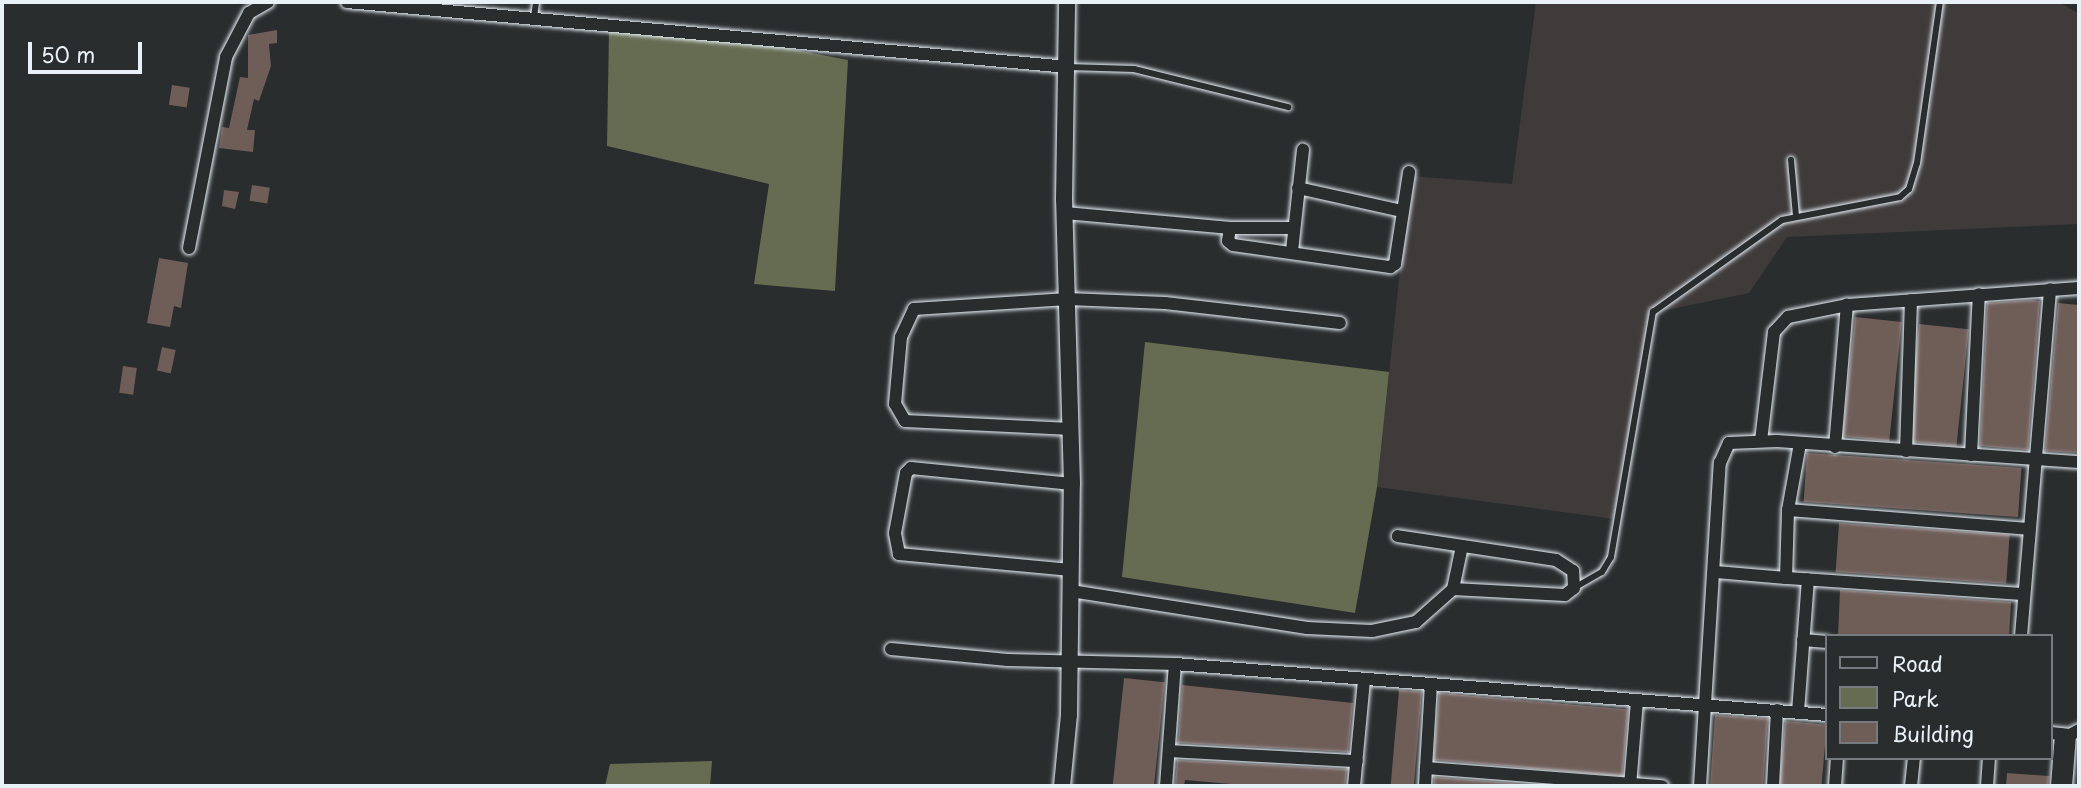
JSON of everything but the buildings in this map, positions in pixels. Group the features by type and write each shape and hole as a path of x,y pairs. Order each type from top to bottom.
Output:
{"street":[{"path":"189,248 226,57 248,13 268,2"},
{"path":"347,2 534,17 904,55 1068,67"},
{"path":"1062,786 1070,660 1072,484 1065,213 1068,2"},
{"path":"1292,251 1303,150"},
{"path":"1230,228 1228,241 1233,245 1393,266 1409,172"},
{"path":"1298,188 1402,211"},
{"path":"1065,213 1230,228 1294,228"},
{"path":"1761,441 1777,325 1788,317 1847,306 2079,288"},
{"path":"2021,634 2032,459 2050,289"},
{"path":"1970,455 1979,294"},
{"path":"1071,429 905,421 895,404 901,337 914,309 1068,299 1165,303 1340,323"},
{"path":"1906,451 1912,300"},
{"path":"1835,447 1847,306"},
{"path":"1700,786 1716,572 1720,463 1730,443 1800,443 2079,462"},
{"path":"1786,578 1788,510 1800,443"},
{"path":"1071,570 899,554 895,533 906,473 914,467 1072,484"},
{"path":"1788,510 2028,529"},
{"path":"1398,536 1556,560 1573,571 1574,588 1565,595 1453,589"},
{"path":"1071,591 1307,628 1372,631 1416,622 1453,589 1462,545"},
{"path":"1716,572 2023,594"},
{"path":"1798,712 1808,579"},
{"path":"1803,640 1826,642"},
{"path":"891,649 1007,660 1175,664 1826,715"},
{"path":"1166,786 1175,664"},
{"path":"1354,786 1364,680"},
{"path":"1425,786 1431,684"},
{"path":"1630,785 1637,700"},
{"path":"1773,786 1777,710"},
{"path":"2065,733 2073,768 2066,786"},
{"path":"2057,786 2065,733"},
{"path":"1170,751 1357,761"},
{"path":"1835,786 1837,760"},
{"path":"1911,786 1914,760"},
{"path":"1987,786 1989,760"},
{"path":"1426,768 1662,786"}],"lane":[{"path":"534,17 536,2"},
{"path":"1574,588 1602,572 1611,557 1650,315 1764,230 1796,216 1900,197 1909,189 1917,163 1940,2"},
{"path":"1068,67 1133,69 1288,107"},
{"path":"1791,160 1796,216"}],"shaded area":[{"path":"1536,2 2059,2 2079,14 2079,224 1787,237 1749,293 1651,313 1622,520 1377,487 1410,176 1512,184"}],"green space":[{"path":"609,31 728,37 848,60 835,291 754,284 769,184 607,146"},
{"path":"1145,342 1389,372 1377,487 1355,613 1122,577"},
{"path":"712,761 710,786 605,786 610,764"}]}
